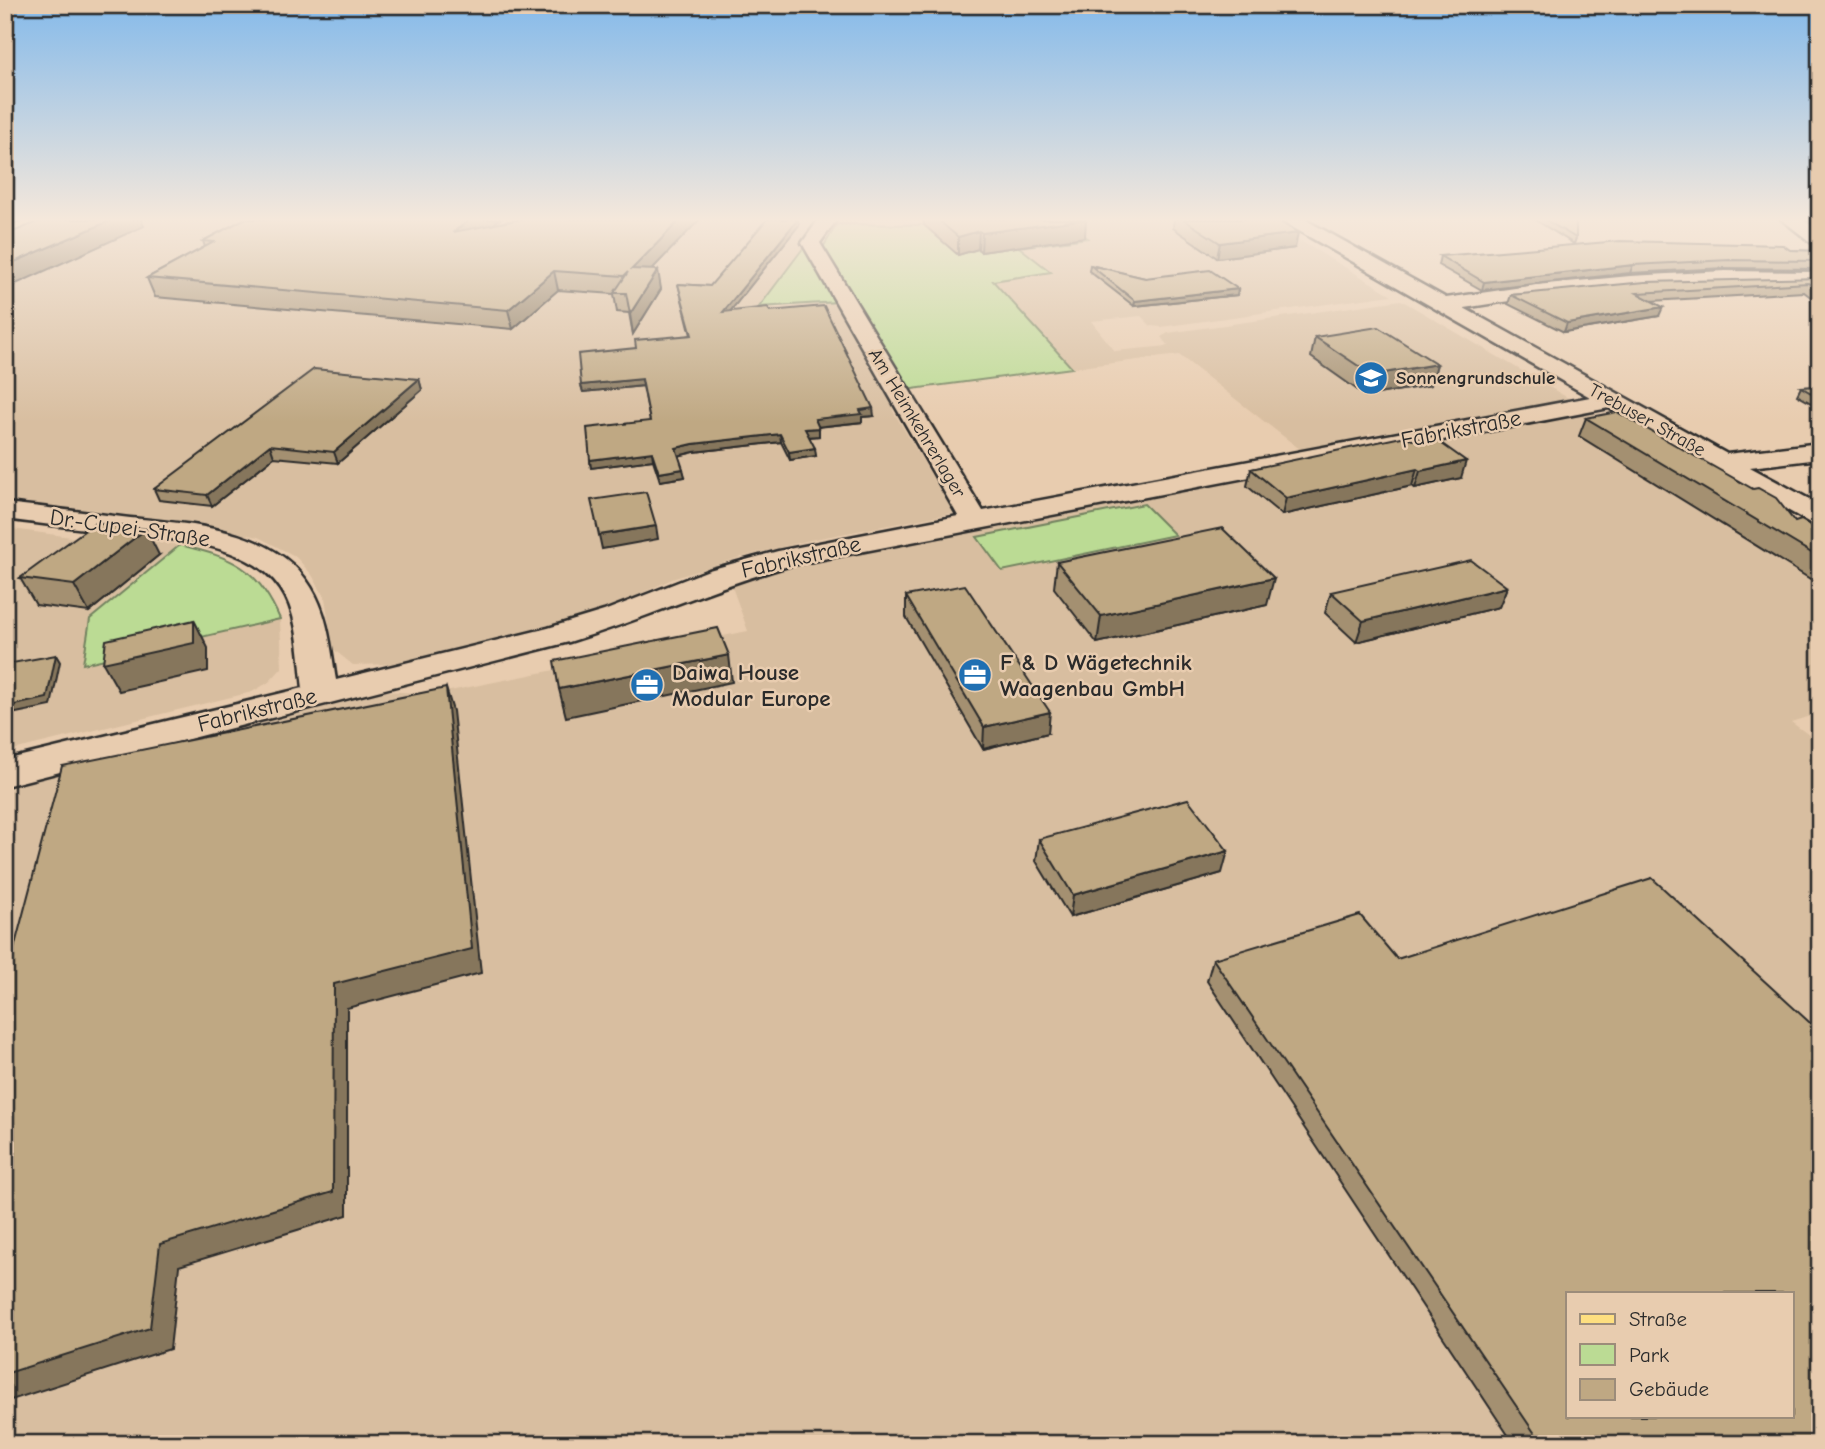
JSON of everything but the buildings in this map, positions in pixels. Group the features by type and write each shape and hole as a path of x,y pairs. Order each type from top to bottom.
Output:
{"street":[{"name":"Am Heimkehrerlager","path":"837,287 975,521"},
{"name":"Trebuser Straße","path":"1410,287 1820,517"},
{"path":"1442,305 1556,287"},
{"name":"Fabrikstraße","path":"5,773 615,618 720,576 753,566 1612,400"},
{"path":"1722,462 1820,452"},
{"name":"Dr.-Cupei-Straße","path":"5,511 204,536 234,544 274,563 295,582 302,596 311,622 320,694"}],"shaded area":[{"path":"5,287 775,287 760,307 780,308 837,302 894,403 893,411 954,513 815,539 738,558 672,579 619,604 554,624 397,664 353,665 333,649 325,598 312,575 295,556 258,537 184,522 5,500"},
{"name":"Sonnengrundschule","path":"997,287 1378,287 1392,295 1161,327 1151,326 1141,316 1091,321 1115,351 1168,346 1161,337 1168,333 1401,300 1573,401 1401,432 1369,434 1366,438 1301,450 1179,355 1072,368"},
{"path":"1591,412 1820,545 1820,713 1791,722 1820,743 1820,1444 5,1444 5,793 17,785 385,691 435,694 748,631 731,584 767,573 1037,518"},
{"path":"5,528 123,544 133,539 180,545 90,619 83,663 280,619 282,668 269,682 252,692 5,752"}],"green space":[{"path":"774,287 828,287 837,302 759,307"},
{"path":"844,287 998,287 1072,368 905,390"},
{"path":"1144,504 1175,535 1002,571 977,537"},
{"path":"180,545 229,560 241,567 262,587 280,619 83,664 90,619"}],"place":[{"name":"Sonnengrundschule","path":"1371,378"},
{"name":"F & D Wägetechnik Waagenbau GmbH","path":"975,675"},
{"name":"Daiwa House Modular Europe","path":"647,685"}]}
